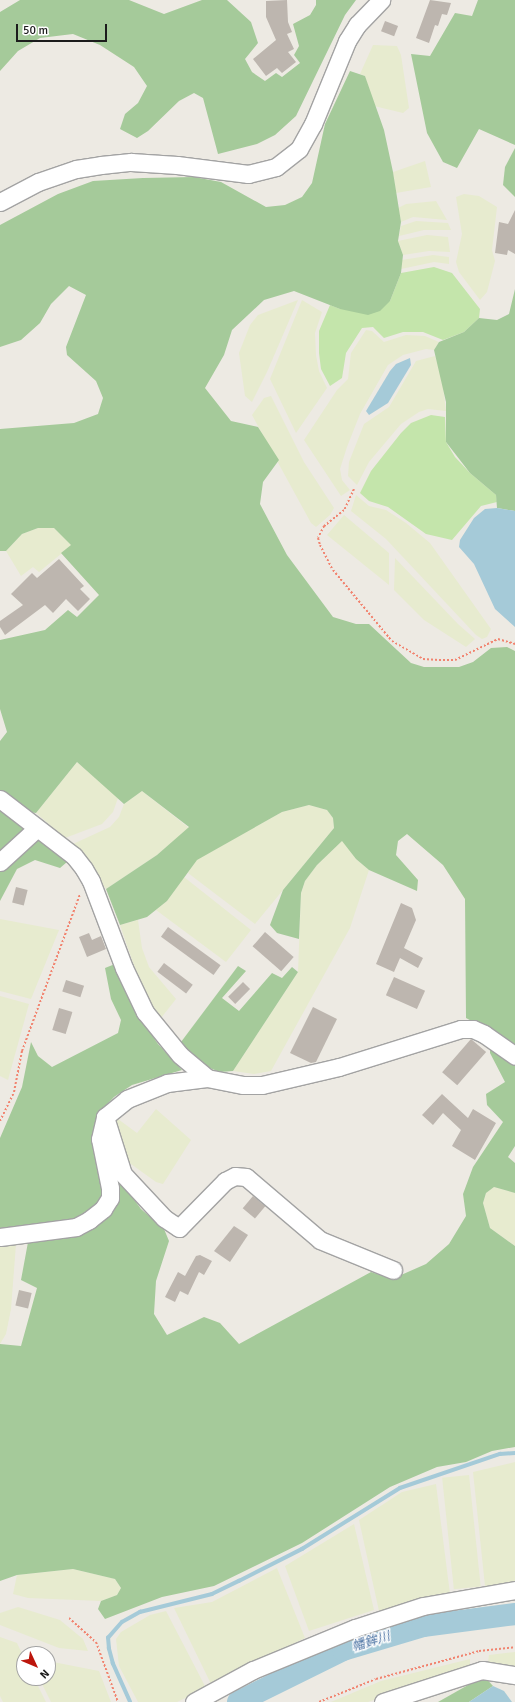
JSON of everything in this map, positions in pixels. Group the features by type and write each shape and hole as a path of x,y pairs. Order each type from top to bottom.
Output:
{"street":[{"path":"0,202 38,182 76,169 101,165 131,162 248,174 276,167 299,149 313,124 347,41 356,25 382,0"},
{"path":"0,799 74,856 91,881 124,968 145,1012 180,1055 207,1078"},
{"path":"0,862 37,828"},
{"path":"0,1237 76,1227 103,1209 110,1198 110,1188 100,1139 105,1117 116,1106 167,1082 207,1078 244,1085 262,1085 339,1067 447,1031 461,1029 473,1029 484,1034 515,1056"},
{"path":"105,1117 123,1174 164,1218 180,1228 225,1181 235,1176 246,1177 320,1240 393,1270"},
{"path":"194,1702 253,1670 355,1628 423,1606 515,1590"},
{"path":"383,1702 482,1670 515,1675"}],"path":[{"path":"354,490 344,510 324,526 318,538 333,570 392,641 423,659 439,660 455,660 498,639 515,644"},
{"path":"0,1121 14,1092 22,1052 77,898 91,881"},
{"path":"69,1618 96,1642 118,1702"},
{"path":"319,1702 376,1678 479,1651 515,1647"}],"green space":[{"path":"20,0 129,0 164,14 202,0 227,0 251,22 258,43 245,59 252,72 265,81 276,73 282,77 300,63 294,55 299,46 293,24 310,15 316,5 316,0 356,0 345,15 296,116 275,135 257,144 218,154 203,98 194,93 179,101 148,131 137,138 120,129 125,114 138,103 147,86 134,67 100,45 73,34 40,38 18,51 0,71 0,12"},
{"path":"478,0 515,0 515,145 479,129 457,168 443,162 427,133 411,54 430,56 455,13 472,16"},
{"path":"373,45 397,46 401,55 409,108 403,113 374,106 365,76 360,74"},
{"path":"350,71 365,76 384,130 393,172 401,222 398,241 403,255 401,273 390,301 380,311 368,315 340,309 294,291 264,300 232,330 224,355 205,388 231,421 258,427 279,460 263,482 260,504 287,555 333,617 356,624 369,624 411,663 424,667 459,667 473,662 491,648 507,647 515,651 515,1146 508,1157 515,1163 515,1193 494,1187 486,1193 483,1203 490,1228 515,1246 515,1447 492,1451 466,1462 437,1467 390,1487 302,1543 214,1586 162,1597 105,1619 98,1609 101,1601 117,1595 121,1588 115,1579 73,1569 17,1575 0,1581 0,1344 21,1346 37,1288 21,1280 31,1226 0,1228 0,1138 22,1087 31,1042 38,1056 52,1067 118,1033 121,1020 111,999 105,968 115,964 132,1005 158,1044 182,1070 132,1085 114,1097 98,1114 124,1186 141,1209 164,1229 169,1241 156,1281 154,1314 167,1335 204,1317 220,1323 239,1344 371,1272 392,1279 426,1264 449,1244 466,1216 463,1194 473,1167 503,1122 487,1105 486,1094 505,1082 490,1053 490,1031 466,1018 465,899 443,865 407,834 398,841 396,855 418,880 417,891 369,870 356,859 342,841 317,865 305,881 301,893 299,939 277,933 270,925 283,890 334,828 333,818 327,810 309,805 282,812 197,860 167,901 147,917 120,925 106,889 157,855 189,827 142,791 124,804 77,762 36,813 22,811 0,792 0,741 7,732 0,709 0,640 45,630 68,610 77,617 99,595 61,553 71,545 54,528 38,528 22,534 6,551 0,551 0,429 74,423 98,414 103,398 96,381 67,355 66,347 86,295 69,286 51,304 40,323 21,340 0,347 0,225 58,194 93,181 194,177 221,182 266,207 285,205 302,197 312,183 325,124"},
{"path":"515,148 515,197 503,185 505,167"},
{"path":"425,161 431,187 396,193 393,172"},
{"path":"464,194 479,196 497,207 492,250 495,261 487,292 480,300 459,272 456,262 462,234 456,197"},
{"path":"436,201 447,220 413,217 401,222 398,208 406,204"},
{"path":"416,221 448,223 451,230 424,230 399,236 401,226"},
{"path":"427,235 448,237 450,252 429,251 403,255 398,241"},
{"path":"433,255 449,257 449,264 434,262 401,269 402,260"},
{"path":"434,267 452,273 480,309 479,318 464,332 443,340 423,332 403,332 384,338 373,327 362,328 346,353 342,378 330,386 321,369 319,331 330,305 340,309 390,301 401,273"},
{"path":"515,289 515,511 497,508 496,495 470,473 446,442 446,402 434,350 439,342 464,332 479,318 497,320 509,314"},
{"path":"298,300 267,372 252,402 245,396 239,353 250,325 258,315"},
{"path":"302,300 322,312 315,333 316,355 319,371 327,388 296,433 270,379"},
{"path":"366,330 372,331 384,342 406,335 425,336 439,342 434,350 426,349 403,355 388,365 360,414 347,447 340,469 342,480 350,490 341,496 304,440 337,390 348,379 351,353"},
{"path":"435,356 442,378 446,411 428,409 419,412 401,424 369,462 357,485 348,476 349,462 364,424 389,407 416,361"},
{"path":"271,396 304,462 334,508 330,515 316,527 311,523 252,415 264,398"},
{"path":"431,415 445,417 446,442 455,457 470,473 496,495 497,502 481,506 452,540 426,534 388,507 369,501 360,493 371,471 401,433 411,423"},
{"path":"356,495 369,506 386,510 406,523 430,543 491,629 487,637 482,639 476,635 386,539 351,511"},
{"path":"344,515 389,553 389,585 327,535"},
{"path":"38,528 54,528 72,545 39,572 33,567 21,576 6,551 22,534"},
{"path":"395,558 458,624 475,639 466,647 424,620 394,590"},
{"path":"77,762 118,798 113,812 102,824 65,838 36,813"},
{"path":"142,791 189,828 157,855 106,889 73,844 110,827 119,817 124,804"},
{"path":"309,805 327,810 333,818 334,828 255,924 188,873 196,860 282,812"},
{"path":"0,809 64,854 67,862 60,868 35,860 17,869 0,901"},
{"path":"343,840 356,859 369,870 350,928 271,1071 254,1074 233,1071 298,972 301,893 305,881 317,865"},
{"path":"184,877 251,930 226,962 156,910 167,901"},
{"path":"0,919 59,930 31,999 0,991"},
{"path":"138,920 142,948 149,967 176,999 161,1018 153,1011 143,992 120,925"},
{"path":"238,966 246,971 222,998 239,1011 272,973 282,978 292,967 298,972 233,1071 220,1072 207,1067 194,1058 181,1042"},
{"path":"0,996 29,1004 8,1080 0,1076"},
{"path":"156,1109 191,1140 163,1184 156,1182 124,1159 113,1128 118,1119 137,1133"},
{"path":"494,1187 515,1193 515,1246 490,1228 483,1203 486,1193"},
{"path":"16,1244 11,1309 6,1334 0,1344 0,1245"},
{"path":"515,1462 515,1583 485,1586 473,1472"},
{"path":"469,1475 481,1586 454,1589 442,1478"},
{"path":"436,1484 450,1594 379,1611 359,1520 402,1492"},
{"path":"354,1524 374,1610 309,1631 285,1566"},
{"path":"277,1568 305,1638 211,1684 174,1608 212,1602"},
{"path":"73,1569 115,1579 121,1588 117,1595 101,1601 28,1598 13,1594 17,1575"},
{"path":"18,1607 60,1620 83,1639 88,1651 59,1648 0,1625 0,1613"},
{"path":"166,1611 206,1688 177,1702 138,1702 119,1666 116,1639 121,1632 150,1615"},
{"path":"0,1637 17,1643 18,1646 16,1646 16,1686 38,1686 46,1702 3,1702 0,1696"},
{"path":"515,1652 515,1666 488,1662 489,1655"},
{"path":"470,1659 470,1666 368,1702 331,1702 381,1681"},
{"path":"56,1663 99,1671 111,1702 51,1702 43,1686 56,1686"},
{"path":"484,1676 493,1686 469,1702 438,1702"}],"water":[{"path":"410,358 411,365 388,403 369,415 366,411 390,371 396,364"},
{"path":"497,508 515,511 515,627 495,609 474,564 459,547 460,540 474,518 485,509"},
{"path":"493,1686 504,1691 512,1702 469,1702"}],"building":[{"path":"287,0 288,22 292,32 287,34 294,49 288,52 296,62 282,73 277,68 266,76 253,59 276,40 266,17 266,1"},
{"path":"430,0 451,3 447,15 442,14 438,26 435,25 429,43 416,38"},
{"path":"385,21 398,26 394,36 381,31"},
{"path":"515,210 515,254 508,250 507,255 495,253 499,222 508,224"},
{"path":"59,559 84,586 80,589 90,599 78,611 66,599 53,613 45,605 5,635 0,627 0,621 23,605 11,594 32,573 37,578"},
{"path":"16,887 28,890 24,905 12,903"},
{"path":"401,903 412,908 416,920 404,948 423,958 418,968 400,958 394,972 376,964"},
{"path":"168,927 221,965 214,975 161,937"},
{"path":"265,932 294,957 281,971 253,946"},
{"path":"89,933 92,940 101,936 106,949 87,957 79,937"},
{"path":"164,963 193,985 186,993 157,972"},
{"path":"394,977 425,991 417,1009 386,995"},
{"path":"66,980 84,986 80,997 62,991"},
{"path":"243,982 250,989 235,1004 228,997"},
{"path":"313,1007 337,1019 316,1062 311,1063 290,1053"},
{"path":"59,1008 72,1012 66,1034 52,1030"},
{"path":"471,1039 486,1052 457,1085 442,1072"},
{"path":"442,1094 468,1118 473,1109 496,1123 475,1160 452,1146 461,1130 443,1113 433,1125 422,1115"},
{"path":"253,1196 265,1206 255,1219 243,1208"},
{"path":"234,1226 248,1235 230,1262 214,1251"},
{"path":"200,1255 212,1261 204,1275 199,1272 188,1295 180,1291 175,1302 165,1297 178,1272 185,1276 196,1256"},
{"path":"19,1290 32,1293 28,1309 15,1306"}],"waterway":[{"path":"130,1702 113,1664 109,1649 108,1638 122,1622 140,1612 212,1594 239,1581 302,1549 400,1488 500,1454 515,1453"},
{"name":"幡鉾川","path":"238,1702 343,1650 423,1626 515,1614"}]}
